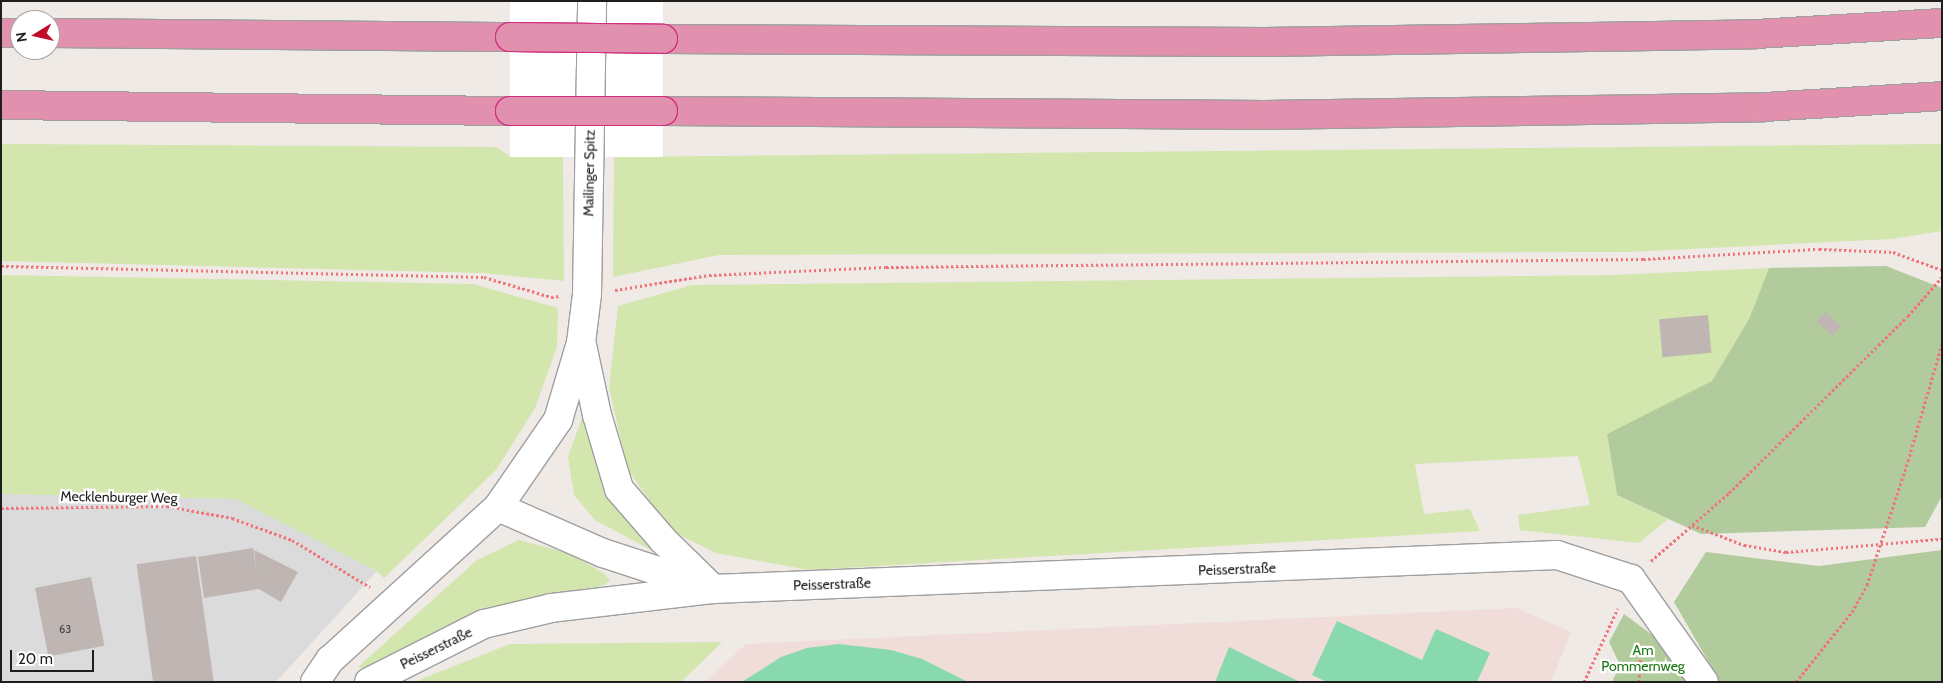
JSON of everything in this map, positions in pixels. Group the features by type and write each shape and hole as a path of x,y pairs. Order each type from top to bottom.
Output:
{"highway":[{"path":"60,33 1274,42 1756,34 1942,23"},
{"path":"1,105 510,111 663,110 1265,115 1764,107 1942,96"}],"street":[{"name":"Mailinger Spitz","path":"581,344 587,294 592,1"},
{"path":"315,682 330,660 498,507 558,420 581,344"},
{"path":"581,344 597,416 619,489 663,540 713,589"},
{"name":"Peisserstraße","path":"498,507 603,554 713,589"},
{"name":"Peisserstraße","path":"369,682 484,624 551,608 713,589 1557,555 1631,579"},
{"path":"1631,579 1704,682"}],"path":[{"path":"1,266 484,277 551,297 587,294 709,275 886,267 1643,260 1819,249 1893,252 1942,270"},
{"path":"1584,682 1631,579 1692,525 1901,323 1942,276"},
{"path":"1796,682 1852,612 1866,585 1881,544 1942,344"},
{"name":"Mecklenburger Weg","path":"1,508 167,506 232,518 292,540 394,601"},
{"path":"1692,525 1744,545 1786,552 1942,539"}],"shaded area":[{"path":"1,494 236,499 377,571 276,682 1,682"},
{"path":"1516,608 1571,632 1551,682 705,682 746,644"}],"green space":[{"path":"1,144 496,147 511,157 563,157 564,281 483,273 1,261"},
{"path":"1942,144 1942,231 1891,239 1629,252 719,255 613,277 614,157"},
{"path":"1886,266 1942,288 1942,496 1925,527 1701,534 1617,495 1607,434 1712,381 1749,319 1769,268"},
{"path":"1769,268 1749,319 1712,381 1607,435 1617,495 1668,519 1639,543 1520,530 1518,515 1590,505 1578,456 1415,464 1424,514 1470,509 1480,531 809,570 716,553 669,530 627,468 609,387 618,306 692,285 1612,275"},
{"path":"1,275 473,284 558,308 557,347 535,408 496,470 384,578 377,571 236,499 1,494"},
{"path":"582,418 602,477 656,547 649,549 595,520 574,495 568,457"},
{"path":"519,540 571,554 605,574 610,581 598,588 522,600 449,625 370,670 358,667 477,560"},
{"path":"1942,550 1942,682 1720,682 1674,602 1706,552 1819,566"},
{"name":"Am Pommernweg","path":"1624,614 1667,646 1691,682 1612,682 1620,665 1609,642"},
{"path":"1337,621 1422,660 1436,629 1490,653 1477,682 1327,682 1312,675"},
{"path":"722,642 681,682 414,682 510,644"},
{"path":"839,644 891,650 922,659 968,682 742,682 781,657 807,648"},
{"path":"1229,647 1300,682 1215,682"}],"pier":[{"path":"510,1 663,1 663,157 510,157"}],"building":[{"path":"1825,312 1841,326 1832,336 1816,322"},
{"path":"1708,315 1711,353 1662,357 1659,319"},
{"path":"253,548 257,574 254,550 298,572 281,602 259,589 204,598 198,557"},
{"path":"196,556 214,682 153,682 137,564"},
{"path":"91,577 104,646 48,657 35,588"}]}
